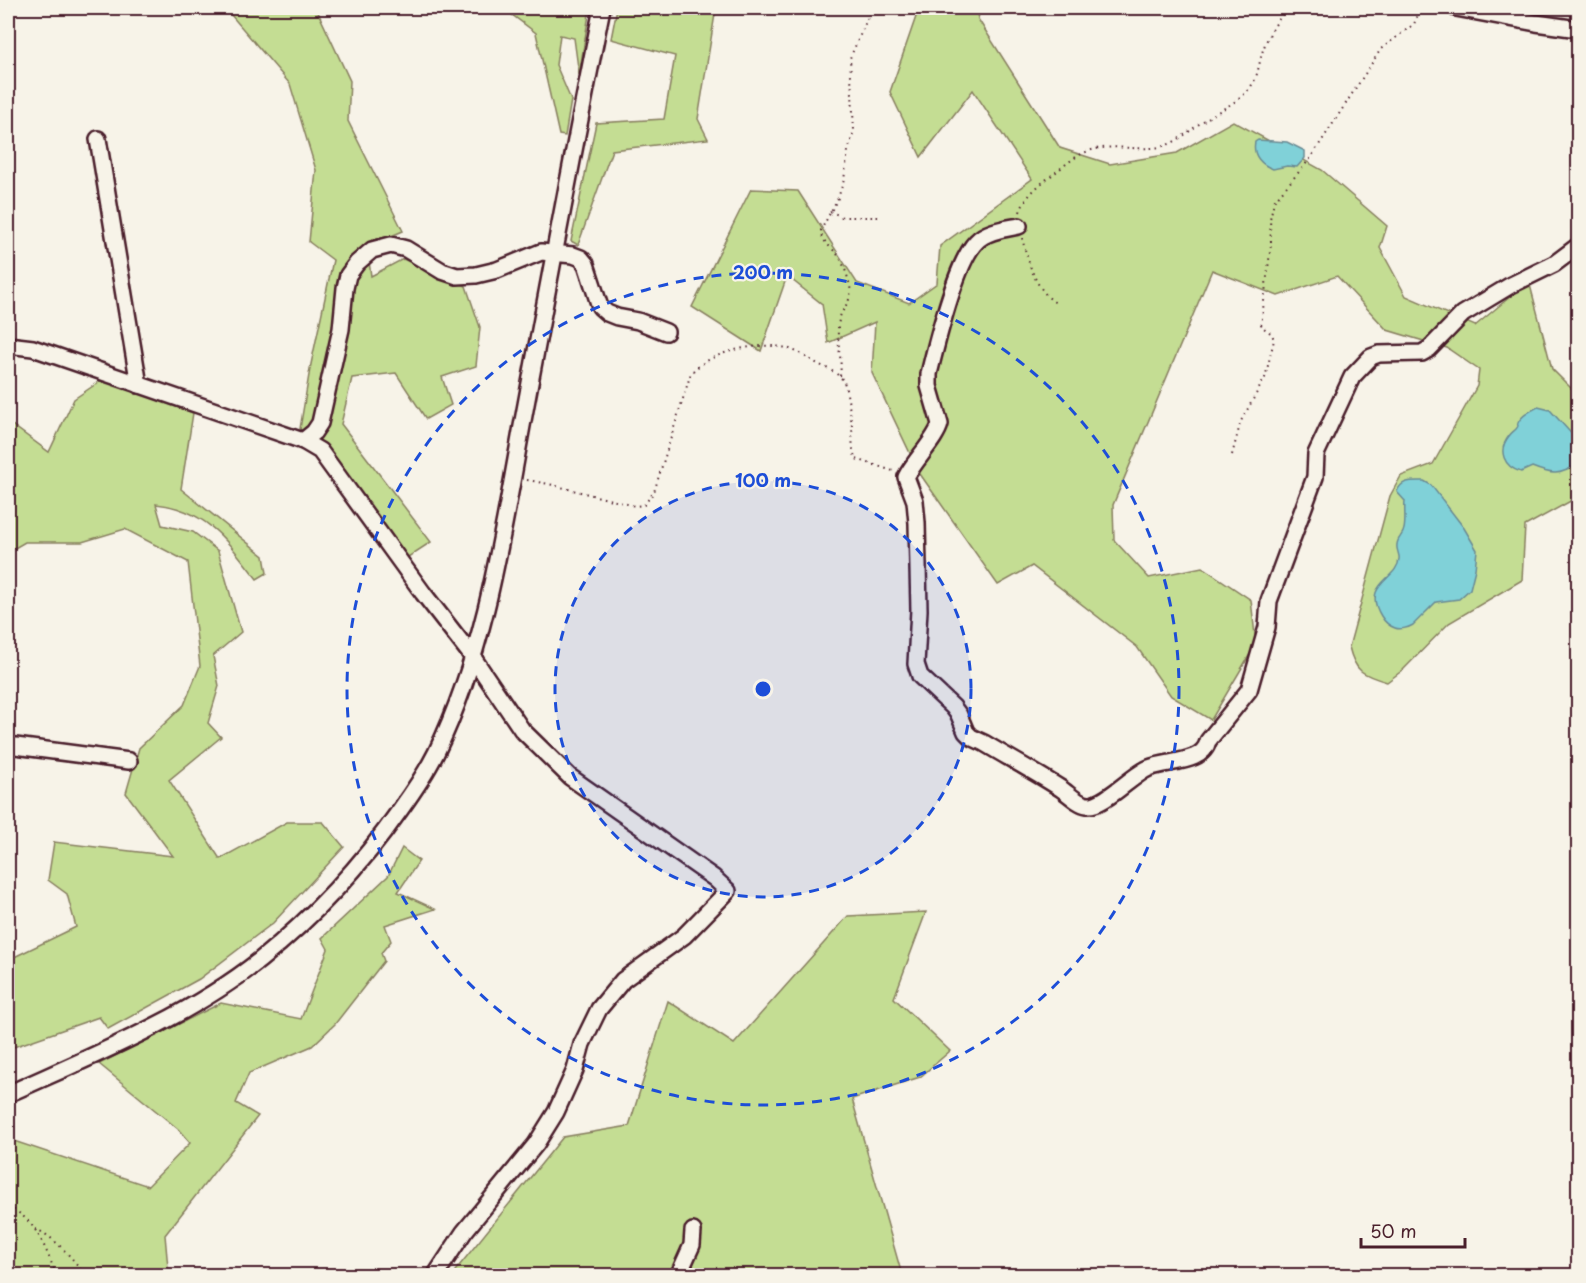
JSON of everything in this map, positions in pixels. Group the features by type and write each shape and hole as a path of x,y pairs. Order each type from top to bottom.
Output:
{"street":[{"path":"8,1094 139,1034 207,996 258,961 315,912 380,839 435,755 454,711 485,612 602,8"},
{"path":"1456,8 1578,29"},
{"path":"98,139 139,385"},
{"path":"1019,226 984,236 975,243 966,256 950,301 929,374 929,386 940,424 939,430 921,452 906,477 915,501 917,523 919,610 916,664 920,676 953,707 971,737 1086,805 1096,804 1148,768 1200,755 1208,741 1248,690 1268,627 1269,601 1315,477 1316,454 1352,377 1363,363 1378,354 1415,353 1429,349 1463,314 1511,285 1554,264 1578,246"},
{"path":"303,441 314,432 320,423 341,329 348,275 357,263 372,250 391,245 406,249 442,271 457,276 476,275 497,270 541,252 581,258 586,264 600,307 617,317 638,321 666,332"},
{"path":"8,345 33,348 303,441 320,452 472,656 522,730 570,777 714,878 728,891 684,936 623,980 598,1009 582,1044 576,1070 556,1112 536,1144 464,1232 435,1275"},
{"path":"8,745 129,761"},
{"path":"678,1275 692,1245 693,1231"}],"path":[{"path":"840,376 838,322 851,297 850,287 841,259 821,236 821,230 838,198 844,180 854,130 849,58 872,8"},
{"path":"1056,303 1044,292 1035,278 1019,226 1024,202 1032,191 1087,151 1103,148 1158,148 1172,143 1205,119 1235,102 1256,78 1262,51 1272,30 1288,8"},
{"path":"1232,455 1241,421 1265,378 1274,340 1272,334 1261,326 1271,244 1270,219 1274,201 1310,159 1382,49 1414,24 1421,8"},
{"path":"830,211 842,217 882,217"},
{"path":"512,478 549,484 635,506 644,505 654,492 691,373 715,355 734,350 778,347 791,350 840,376 846,385 848,412 852,424 853,453 856,459 906,477"},
{"path":"8,1207 21,1213 35,1229 57,1275"},
{"path":"35,1229 42,1232 70,1256 86,1275"}],"green space":[{"path":"225,8 316,8 350,81 348,121 403,231 367,246 371,276 403,259 466,286 480,327 476,366 442,377 451,405 426,419 396,373 352,378 341,424 431,542 405,559 324,446 300,429 333,260 309,242 316,170 290,84"},
{"path":"503,8 590,8 579,75 574,38 560,35 556,65 571,100 565,136 559,135 536,33"},
{"path":"617,8 716,8 698,119 708,139 612,150 578,245 571,241 596,123 664,119 675,56 611,39"},
{"path":"919,8 980,8 978,19 1060,148 1110,164 1177,153 1233,121 1322,170 1387,226 1380,248 1406,296 1475,326 1529,281 1552,369 1578,395 1578,497 1525,526 1522,580 1449,623 1403,670 1387,682 1366,674 1357,667 1349,647 1390,496 1401,476 1433,464 1477,386 1479,370 1447,348 1387,330 1337,276 1278,296 1212,270 1113,505 1114,540 1149,578 1202,567 1251,600 1256,644 1211,720 1171,696 1137,647 1032,566 998,585 920,474 872,373 875,322 828,343 822,304 787,276 761,351 692,307 751,189 798,191 857,283 909,303 937,283 940,246 1032,179 973,90 921,157 890,92"},
{"path":"102,380 193,413 181,489 264,556 267,573 257,579 225,540 202,520 174,507 156,504 162,525 193,532 218,551 241,632 213,656 219,686 208,723 221,737 169,780 220,859 287,822 323,822 344,847 273,923 199,979 108,1029 99,1017 8,1049 8,960 76,927 67,894 48,880 54,842 173,856 126,793 139,748 184,705 200,666 188,562 125,529 82,542 25,542 8,552 8,422 49,452 74,399"},
{"path":"402,848 419,861 398,892 435,909 385,925 391,941 381,953 384,961 335,1024 312,1046 249,1073 236,1103 258,1116 165,1235 168,1268 179,1275 8,1275 8,1139 148,1186 190,1143 178,1129 99,1064 221,1003 301,1019 328,949 322,938 388,876"},
{"path":"926,912 894,998 950,1051 920,1077 852,1099 902,1275 451,1276 563,1137 629,1126 668,1001 734,1044 848,916"}],"water":[{"path":"1258,140 1287,142 1305,151 1305,158 1297,167 1287,166 1273,169 1256,156 1254,147"},
{"path":"1538,407 1550,410 1578,441 1578,464 1566,471 1545,472 1532,467 1521,472 1510,466 1504,458 1505,442 1523,416"},
{"path":"1424,481 1431,485 1464,528 1477,550 1475,569 1470,589 1459,599 1436,602 1413,625 1397,629 1382,618 1375,596 1382,583 1397,566 1399,559 1397,545 1404,529 1405,501 1397,492 1404,483"}]}
